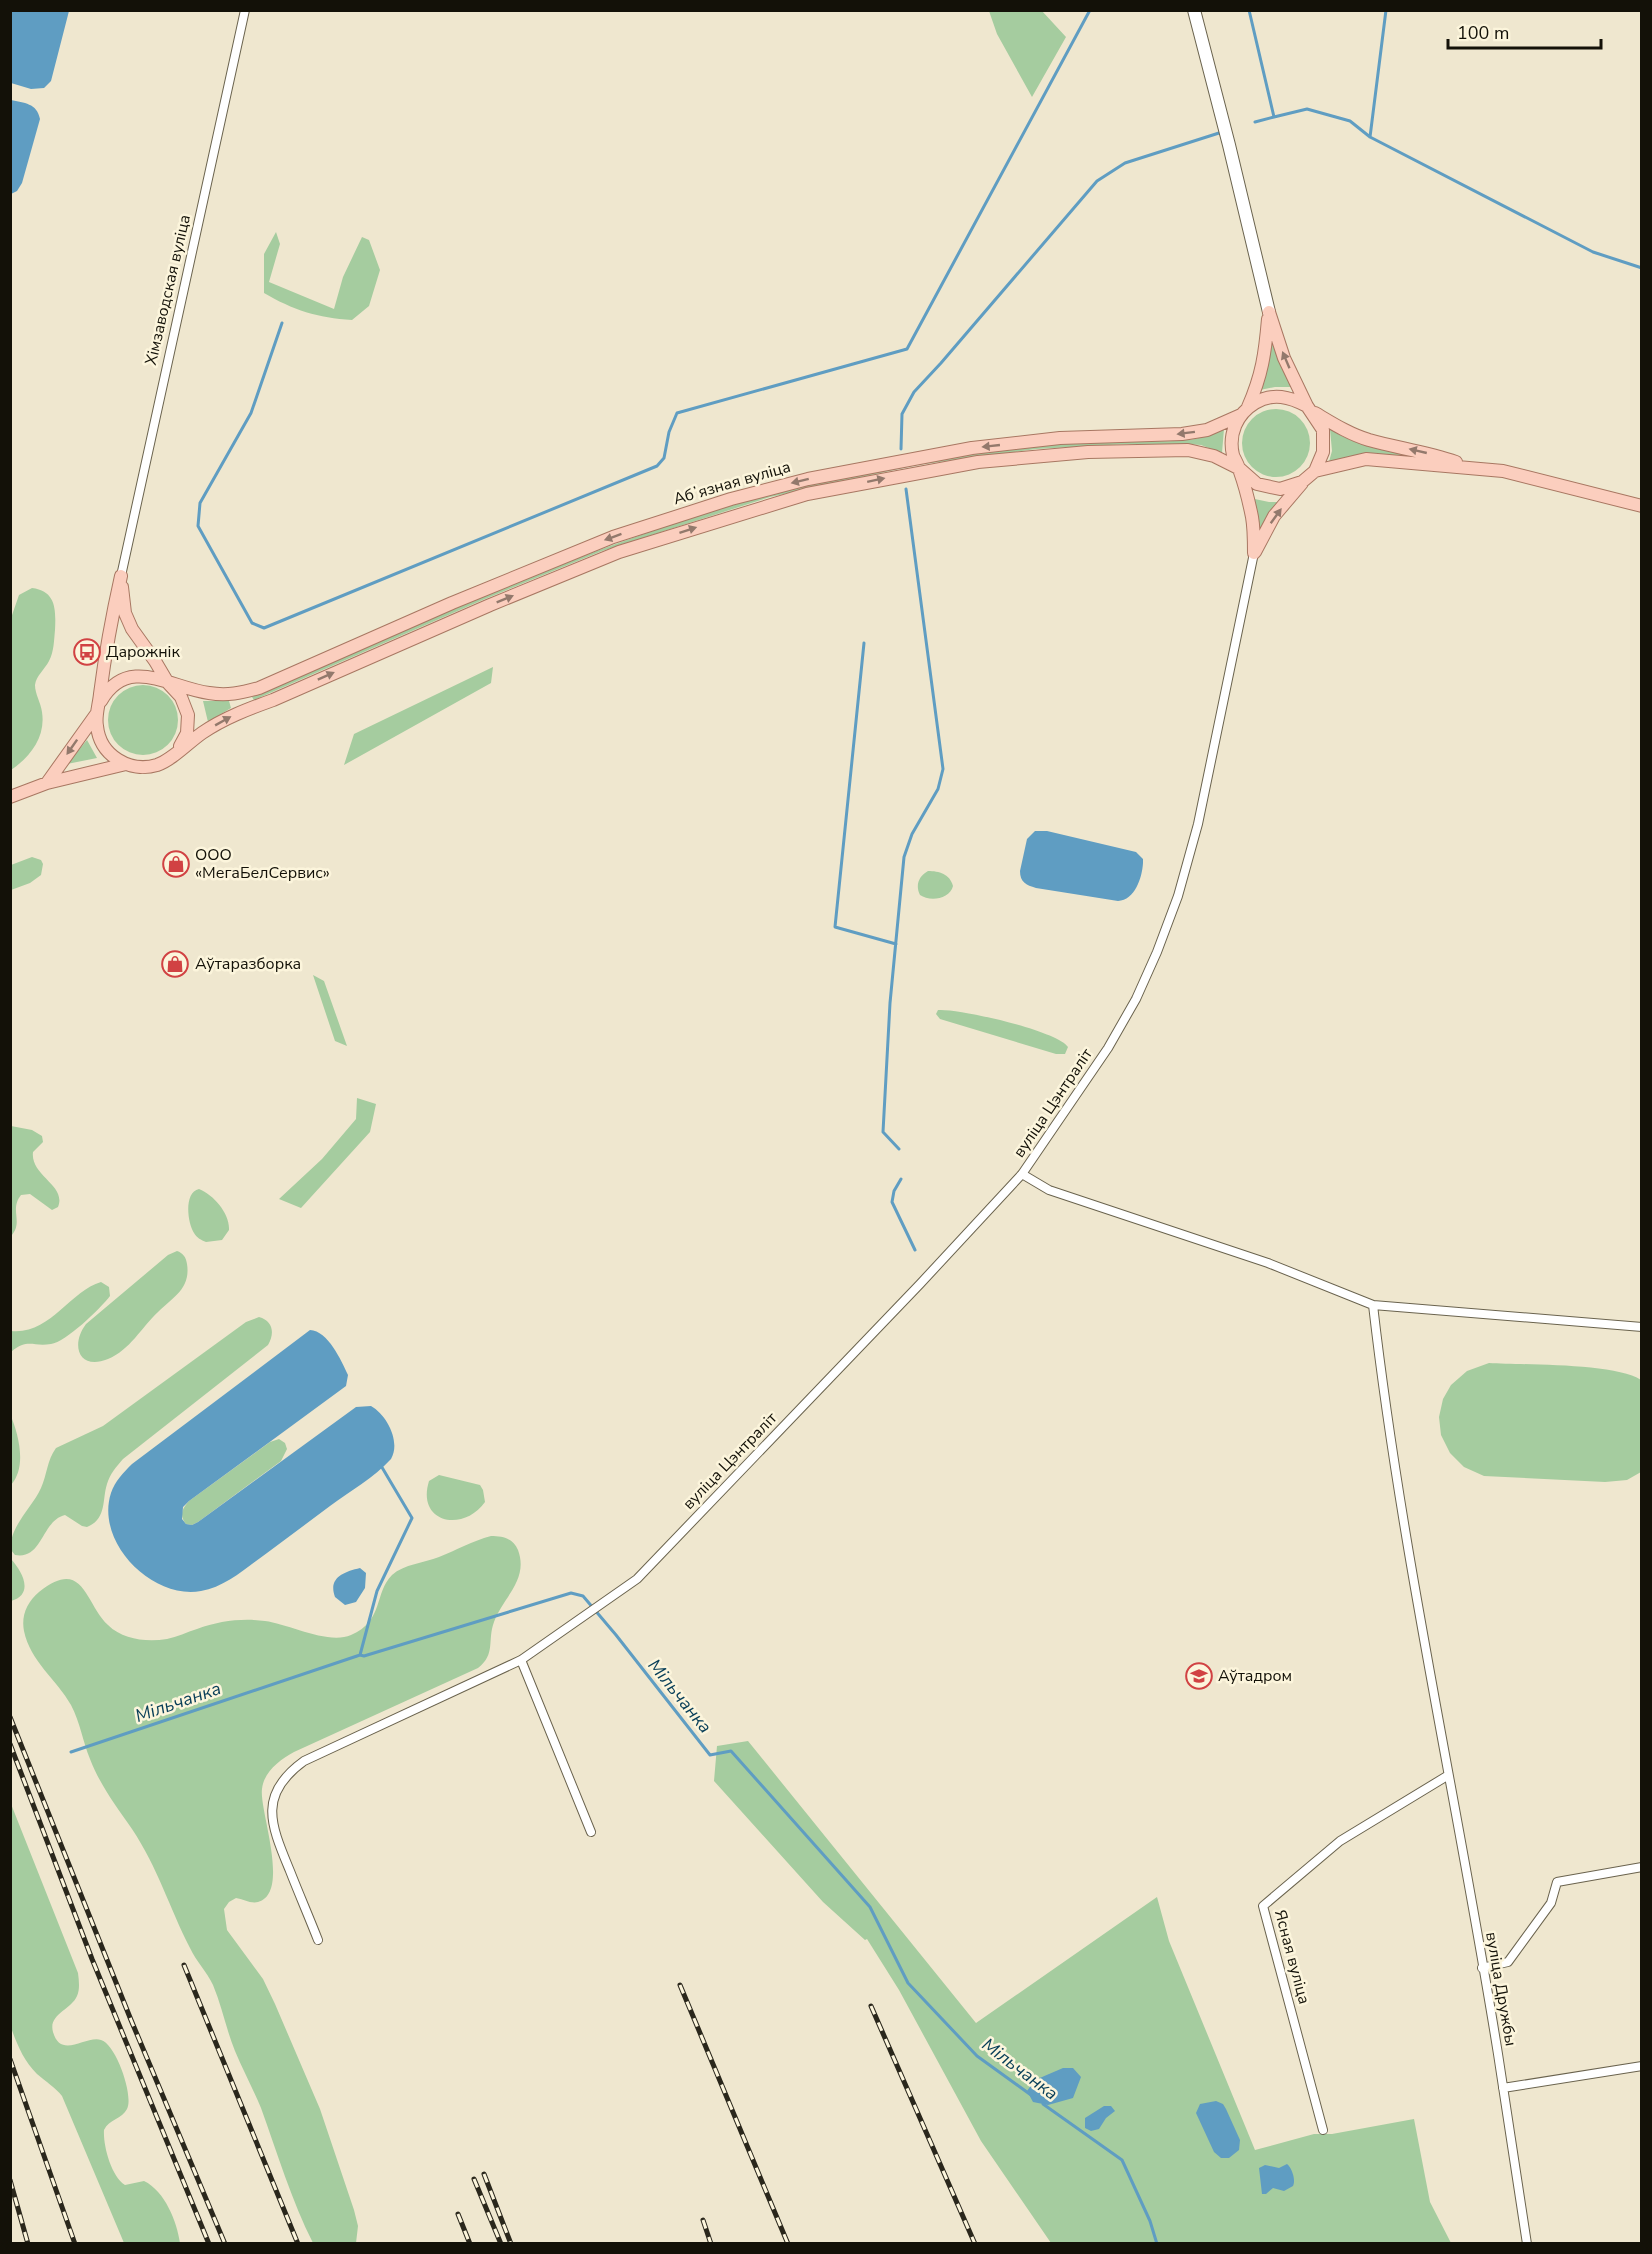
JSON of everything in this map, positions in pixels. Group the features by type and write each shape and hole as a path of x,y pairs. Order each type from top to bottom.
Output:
{"main road":[{"path":"1254,554 1274,516 1302,482 1315,471 1323,452 1323,430 1284,358 1269,312"},
{"path":"1254,554 1252,517 1232,442 1234,428 1259,382 1265,360 1269,312"},
{"path":"1244,411 1262,399 1277,396 1293,399 1337,427 1367,440 1434,454 1474,468"},
{"name":"Абʼязная вуліца","path":"168,684 207,693 230,695 259,688 452,603 613,537 731,498 808,478 972,448 1060,438 1182,434 1207,430 1244,411"},
{"name":"Абʼязная вуліца","path":"178,750 204,731 236,713 273,700 618,552 807,494 978,462 1088,452 1188,450 1214,456 1240,469"},
{"path":"1315,471 1366,459 1503,471 1641,506"},
{"path":"1240,469 1257,484 1280,489 1302,482"},
{"path":"120,576 125,613 132,629 168,684"},
{"path":"47,783 98,709 106,693 116,683 128,677 142,675 156,677 168,684 181,697 188,714 187,733 178,750 159,764 142,768 126,765 114,758 99,738 96,725 98,709 105,654 120,576"},
{"path":"10,797 47,783 126,765"}],"street":[{"name":"Хімзаводская вуліца","path":"120,576 245,10"},
{"path":"1194,10 1269,312"},
{"name":"вуліца Цэнтраліт","path":"318,1940 273,1830 273,1807 278,1788 287,1773 304,1761 522,1660 637,1579 920,1284 1022,1174 1108,1048 1136,999 1178,896 1198,824 1254,554"},
{"path":"1022,1174 1049,1190 1268,1263 1373,1305 1641,1326"},
{"name":"вуліца Дружбы","path":"1373,1305 1379,1361 1418,1607 1503,2088 1527,2244"},
{"path":"522,1660 591,1832"},
{"name":"Ясная вуліца","path":"1323,2130 1263,1906 1340,1841 1447,1776"},
{"path":"1482,1968 1508,1962 1551,1903 1557,1882 1641,1867"},
{"path":"1503,2088 1641,2066"}],"green space":[{"path":"989,11 1042,11 1066,37 1032,97 997,34"},
{"path":"276,232 280,244 269,282 334,309 343,277 362,237 369,240 380,270 369,306 352,320 340,319 306,312 264,293 264,254"},
{"path":"1269,337 1292,387 1260,390 1269,363"},
{"path":"1269,409 1283,409 1295,414 1305,424 1310,443 1305,462 1295,472 1283,477 1269,477 1257,472 1247,462 1242,450 1242,436 1247,424 1257,414"},
{"path":"1224,429 1222,453 1201,445 1187,444 1127,444 1036,449 917,465 770,497 602,551 485,599 254,700 252,697 550,569 703,514 781,492 860,474 949,458 1038,446 1098,441 1183,440 1198,438"},
{"path":"1330,429 1341,436 1366,445 1433,458 1328,465 1332,451"},
{"path":"1250,498 1282,502 1260,534"},
{"path":"32,588 46,593 53,602 54,642 51,657 35,685 42,712 42,730 30,753 11,770 11,618 19,595"},
{"path":"493,667 491,683 344,765 354,734"},
{"path":"136,685 150,685 163,691 172,700 178,713 176,733 168,745 150,755 136,755 123,749 114,740 108,727 108,713 114,700 123,691"},
{"path":"203,701 229,701 231,708 208,722"},
{"path":"87,740 97,758 67,764"},
{"path":"32,857 41,860 43,864 41,875 30,883 11,890 11,865"},
{"path":"928,871 947,876 953,886 948,894 934,899 920,895 919,881"},
{"path":"313,975 324,981 347,1046 335,1041"},
{"path":"938,1010 949,1010 1007,1022 1046,1034 1068,1047 1065,1054 1056,1054 940,1019 936,1014"},
{"path":"357,1098 376,1104 370,1132 301,1208 279,1199 322,1159 356,1119"},
{"path":"11,1126 32,1130 42,1136 43,1142 33,1152 34,1160 37,1168 57,1192 59,1199 58,1207 52,1210 30,1194 21,1195 16,1206 15,1231 11,1236"},
{"path":"199,1189 215,1200 227,1218 229,1230 222,1240 206,1242 201,1240 192,1228 189,1201 194,1191"},
{"path":"177,1251 183,1254 187,1264 186,1280 179,1292 116,1355 98,1362 84,1359 78,1347 81,1332 86,1324 168,1255"},
{"path":"101,1282 109,1287 110,1296 74,1331 51,1344 26,1344 11,1352 11,1331 37,1326 48,1320 79,1294"},
{"path":"259,1317 270,1324 272,1336 268,1345 123,1459 110,1477 101,1514 93,1524 87,1527 82,1526 65,1515 51,1524 31,1552 15,1555 11,1550 13,1534 41,1488 56,1448 103,1426 246,1322"},
{"path":"1489,1363 1611,1370 1641,1380 1641,1472 1627,1480 1605,1482 1484,1476 1464,1467 1450,1453 1441,1435 1439,1417 1443,1399 1451,1385 1467,1371"},
{"path":"10,1414 20,1451 19,1469 11,1485"},
{"path":"279,1439 285,1443 287,1449 281,1461 198,1522 192,1525 186,1524 182,1512 189,1501 270,1442"},
{"path":"439,1475 480,1485 485,1502 476,1512 465,1518 444,1519 435,1514 429,1506 427,1495 429,1481"},
{"path":"491,1536 503,1537 513,1543 518,1550 520,1570 514,1588 494,1622 489,1652 484,1663 478,1668 294,1752 269,1771 263,1783 262,1800 271,1850 272,1883 268,1895 258,1902 236,1898 224,1909 227,1930 263,1979 275,2004 320,2109 354,2210 358,2226 356,2243 313,2243 292,2194 261,2108 235,2051 213,1985 190,1948 141,1844 99,1778 71,1705 32,1652 24,1631 24,1615 31,1600 39,1592 54,1582 66,1579 75,1581 82,1587 108,1625 121,1634 136,1639 167,1639 214,1624 248,1620 275,1623 320,1636 342,1637 351,1635 369,1622 374,1615 386,1582 397,1571"},
{"path":"11,1559 22,1576 24,1588 18,1598 11,1601"},
{"path":"748,1741 976,2023 1157,1897 1169,1941 1255,2150 1314,2134 1332,2134 1414,2119 1430,2202 1451,2243 1051,2243 981,2141 899,1990 867,1939 865,1940 823,1902 714,1781 717,1746"},
{"path":"11,1804 78,1973 77,1996 57,2016 52,2026 53,2032 57,2040 68,2046 95,2039 101,2040 107,2044 118,2060 126,2083 129,2102 125,2112 109,2123 104,2130 109,2160 116,2175 125,2185 144,2181 164,2199 173,2217 180,2243 124,2243 62,2096 32,2069 10,2025"}],"water":[{"path":"10,11 69,11 51,81 44,88 31,89 11,83"},
{"path":"11,100 33,107 40,119 22,183 17,191 11,194"},
{"path":"1035,831 1047,831 1136,852 1143,859 1141,875 1136,887 1129,897 1118,901 1036,888 1027,884 1022,880 1020,871 1027,839"},
{"path":"310,1330 323,1335 333,1347 348,1375 346,1386 189,1501 183,1507 182,1519 186,1524 192,1525 198,1522 356,1407 371,1406 387,1422 394,1445 391,1459 370,1478 228,1581 201,1591 182,1591 164,1586 147,1577 132,1564 120,1548 111,1530 108,1512 111,1493 117,1481 132,1464"},
{"path":"360,1568 366,1573 365,1588 356,1602 345,1605 335,1597 333,1590 335,1581 343,1574"},
{"path":"1063,2068 1073,2068 1081,2077 1073,2098 1048,2105 1033,2102 1027,2091 1035,2080"},
{"path":"1216,2101 1223,2104 1240,2140 1239,2150 1229,2158 1221,2158 1214,2152 1196,2113 1200,2104"},
{"path":"1104,2106 1111,2106 1115,2111 1106,2118 1099,2129 1091,2131 1085,2128 1085,2118"},
{"path":"1287,2164 1293,2174 1293,2186 1284,2191 1273,2188 1266,2194 1262,2194 1259,2168 1265,2165 1279,2168"}],"waterway":[{"path":"282,323 251,413 200,503 198,526 252,623 264,628 657,466 664,458 669,432 677,413 907,349 1090,10"},
{"path":"1249,10 1274,117 1307,109 1350,121 1370,137 1593,252 1642,268"},
{"path":"1370,137 1386,10"},
{"path":"1255,122 1274,117"},
{"path":"901,449 902,414 914,392 1097,181 1125,163 1219,133"},
{"path":"899,1149 883,1132 890,1003 904,857 912,834 938,789 943,769 906,489"},
{"path":"864,643 835,927 896,944"},
{"path":"901,1179 894,1191 892,1202 915,1250"},
{"path":"360,1655 377,1591 412,1518 380,1464"},
{"name":"Мільчанка","path":"71,1752 360,1655 364,1656 571,1593 583,1596 710,1755 731,1751 870,1907 908,1983 977,2056 1031,2095"},
{"name":"Мільчанка","path":"1043,2104 1122,2160 1150,2221 1157,2244"}],"railway":[{"path":"10,1717 131,2020 225,2244"},
{"path":"10,1744 92,1959 209,2244"},
{"path":"184,1965 298,2244"},
{"path":"680,1985 788,2244"},
{"path":"871,2006 975,2244"},
{"path":"10,2059 75,2244"},
{"path":"484,2174 511,2244"},
{"path":"474,2179 501,2244"},
{"path":"10,2180 28,2244"},
{"path":"458,2214 470,2244"},
{"path":"703,2220 711,2244"}],"place":[{"name":"Дарожнік","path":"87,652"},
{"name":"ООО «МегаБелСервис»","path":"176,864"},
{"name":"Аўтаразборка","path":"175,964"},
{"name":"Аўтадром","path":"1199,1676"}]}
